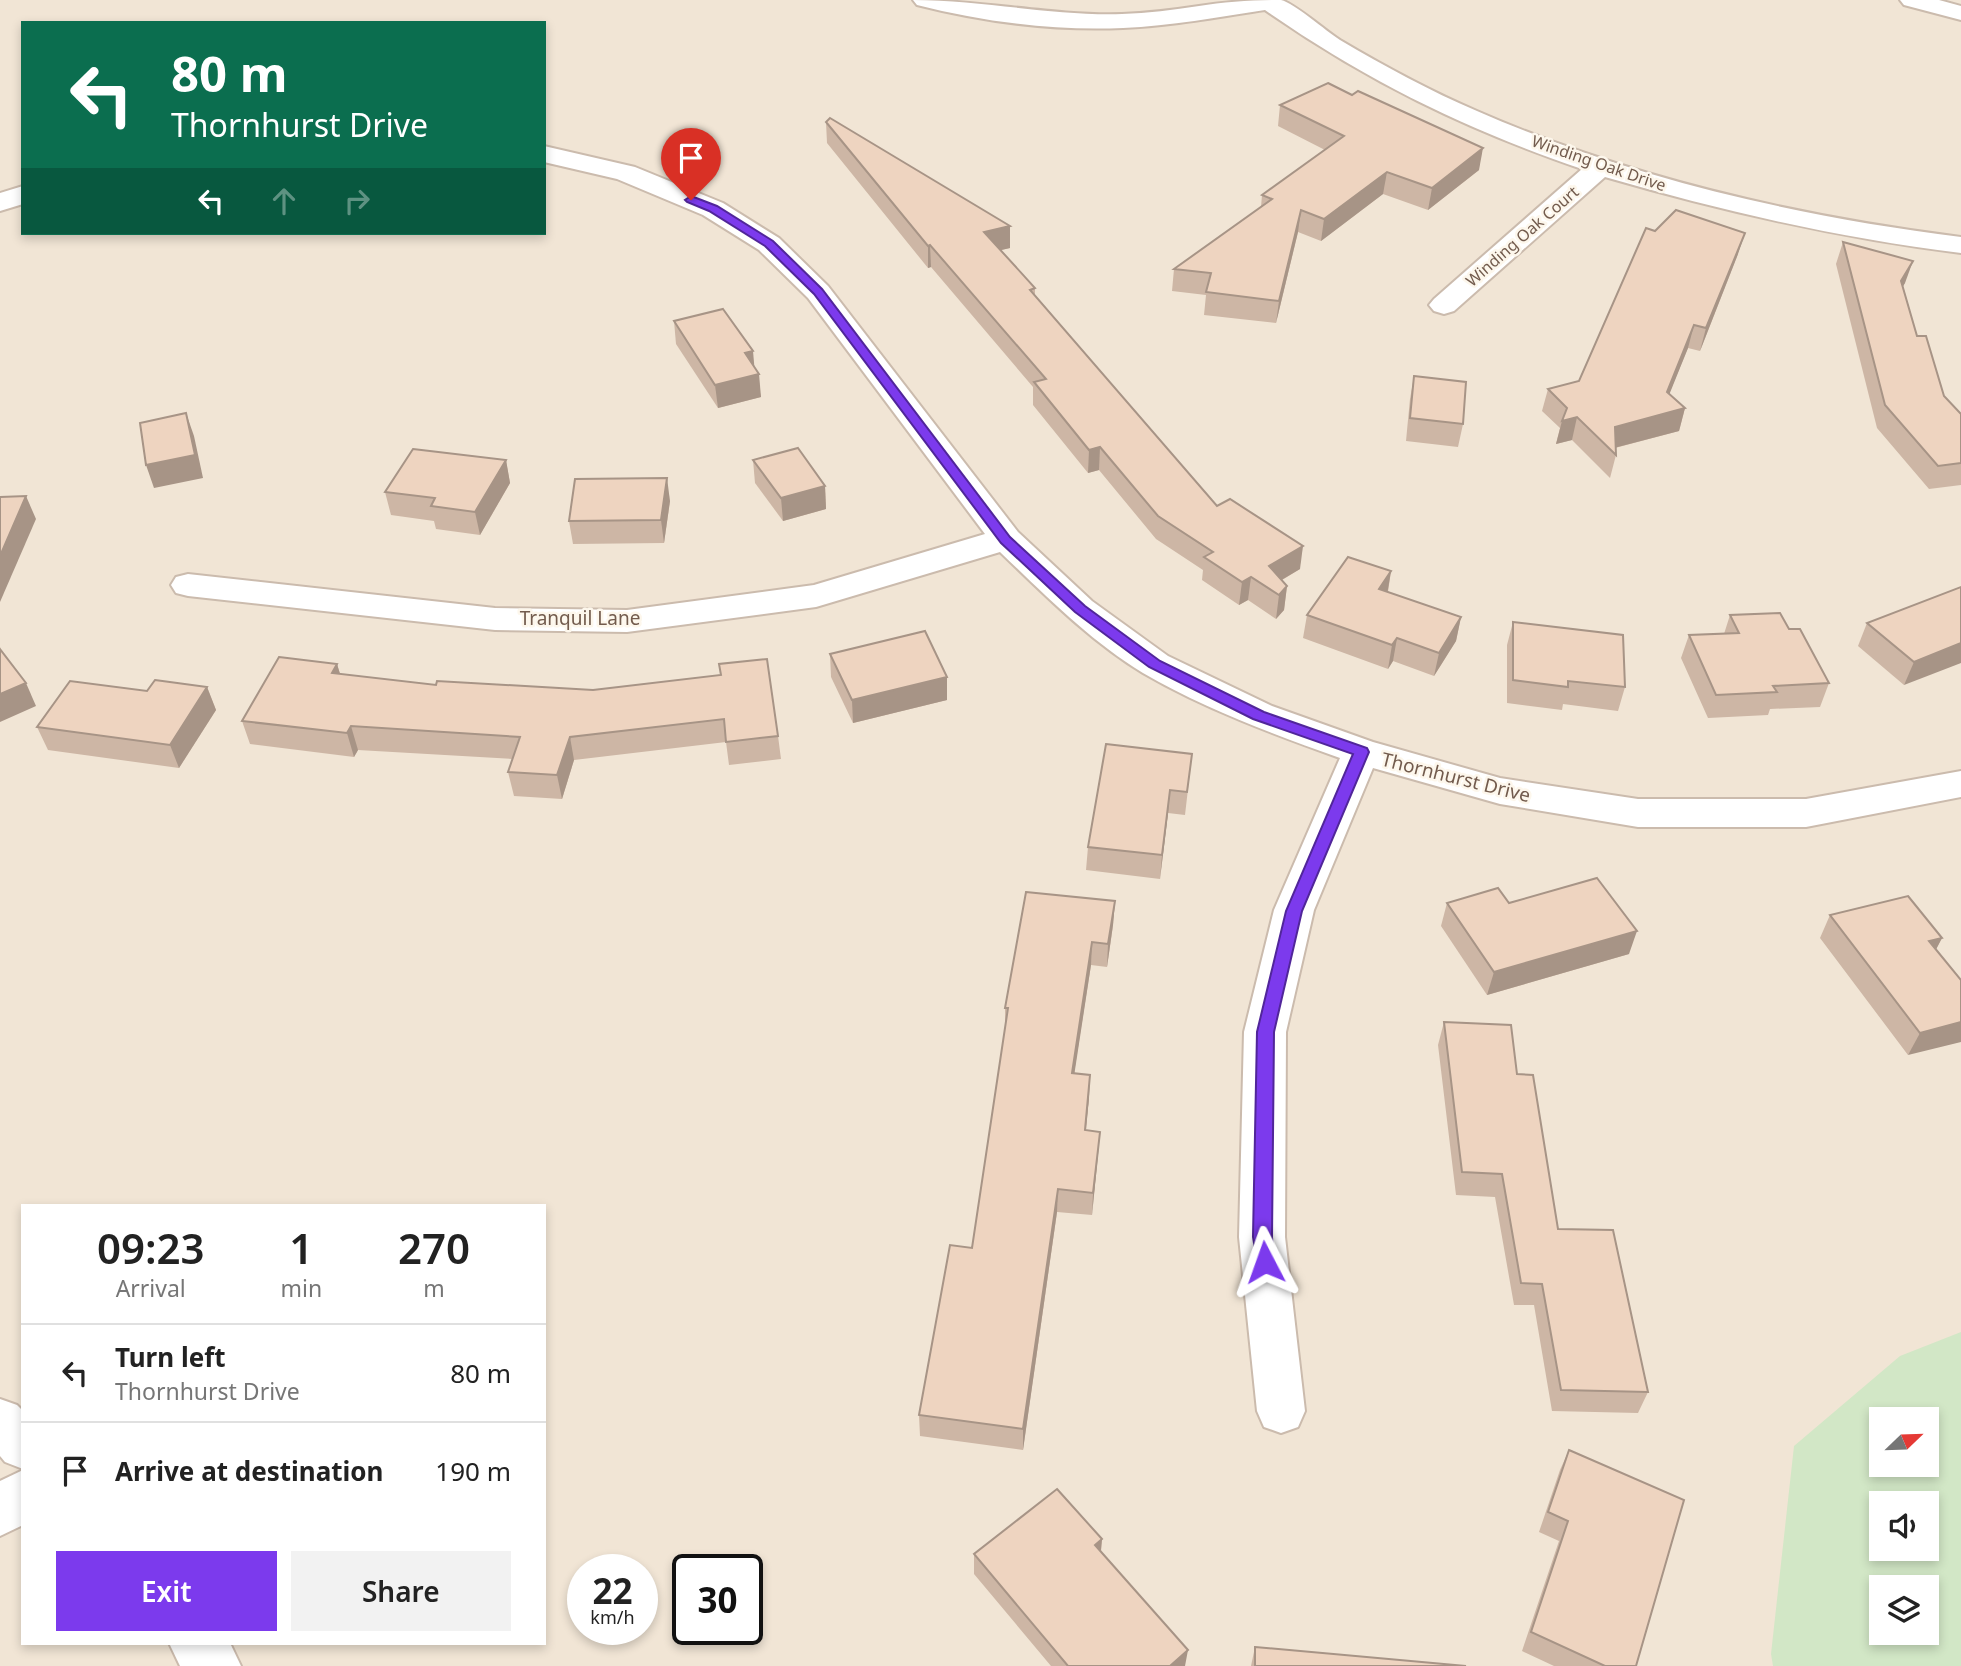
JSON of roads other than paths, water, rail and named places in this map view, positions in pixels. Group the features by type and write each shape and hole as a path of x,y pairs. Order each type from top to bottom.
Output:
{"street":[{"path":"925,0 959,8 1052,20 1115,21 1203,13 1268,1"},
{"path":"1912,0 1961,13"},
{"name":"Winding Oak Drive","path":"1268,1 1389,78 1462,113 1600,167 1692,194 1842,229 1961,245"},
{"name":"Thornhurst Drive","path":"546,154 625,173 713,209 769,244 818,292 1006,540 1080,609 1155,664 1259,715 1361,752 1500,792 1638,813 1806,813 1954,796"},
{"name":"Winding Oak Court","path":"1444,305 1600,167"},
{"path":"0,203 21,195"},
{"name":"Tranquil Lane","path":"188,585 495,619 627,621 816,596 1006,540"},
{"path":"1281,1411 1262,1237 1265,1032 1294,911 1361,752"},
{"path":"0,1421 21,1444"},
{"path":"0,1512 21,1495"},
{"path":"197,1645 214,1666"}]}
